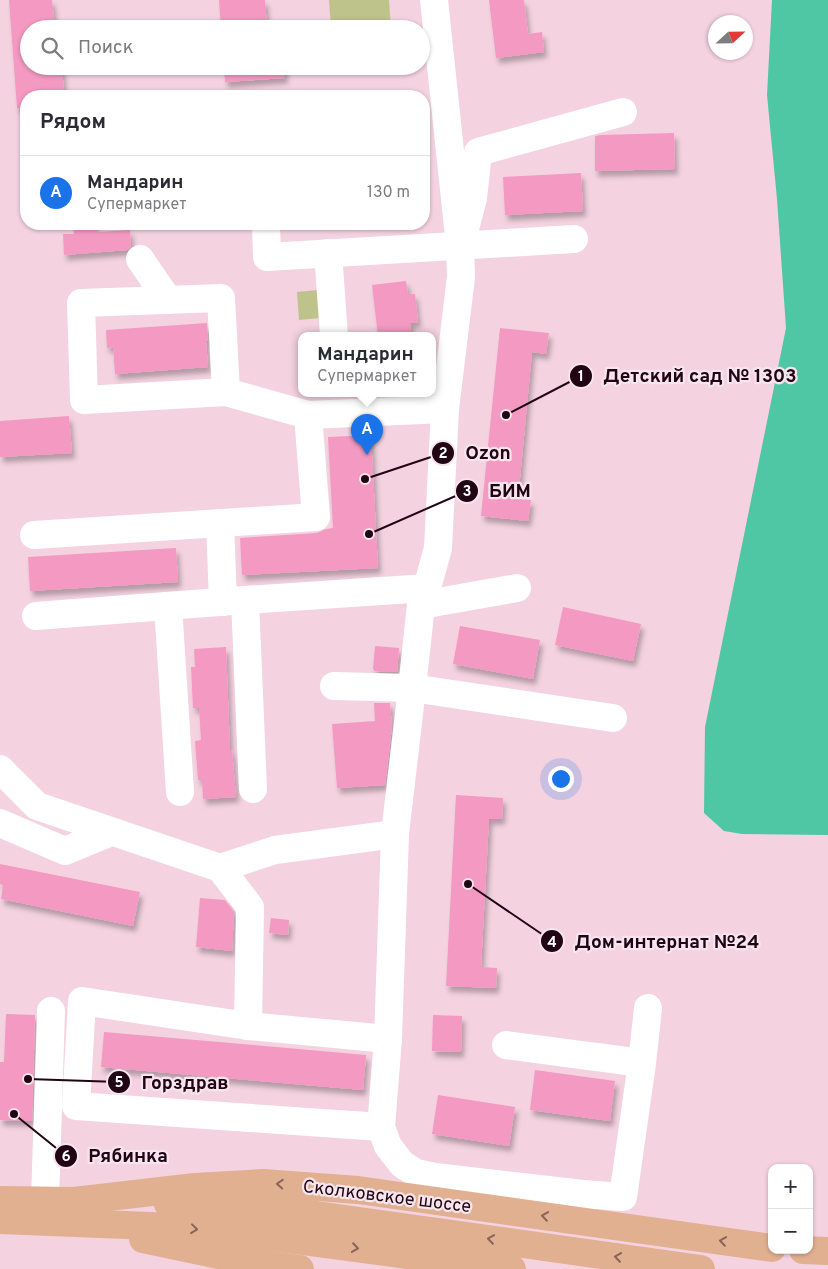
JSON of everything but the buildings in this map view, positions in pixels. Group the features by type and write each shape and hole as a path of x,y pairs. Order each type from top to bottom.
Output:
{"main road":[{"name":"Сколковское шоссе","path":"0,1200 74,1201 195,1187 263,1183 358,1190 768,1247"},
{"path":"74,1201 198,1205 295,1212 701,1269"},
{"path":"12,1220 140,1238 261,1264 300,1269"},
{"path":"12,1220 175,1227 296,1240 512,1269"}],"lane":[{"path":"434,0 435,115 460,246 460,277 445,410 438,548 424,597 395,834 388,1039 382,1127 388,1146 402,1164 416,1173 435,1177 623,1197 648,1008"},
{"path":"460,246 473,198 478,152 623,112"},
{"path":"266,230 267,257 574,239"},
{"path":"328,253 334,332"},
{"path":"140,259 168,300"},
{"path":"226,392 221,298 81,303 84,400 226,392 308,415 340,404 445,410"},
{"path":"34,535 316,517 308,415"},
{"path":"220,523 234,601 253,789"},
{"path":"36,616 234,601 424,597 518,588"},
{"path":"168,606 180,792"},
{"path":"334,686 412,688 613,718"},
{"path":"0,769 37,806 220,868 250,906 248,1026"},
{"path":"0,823 65,851 111,832"},
{"path":"220,868 275,850 395,834"},
{"path":"382,1127 76,1106 82,1001 248,1026 388,1039"},
{"path":"45,1201 51,1011"},
{"path":"506,1045 642,1063"},
{"path":"580,1221 583,1194"}],"shaded area":[{"path":"329,0 389,0 390,20 330,20"},
{"path":"772,0 828,0 828,835 742,834 724,831 704,813 705,727 786,328 777,199 767,95"},
{"path":"317,290 320,318 299,320 297,292"}],"place":[{"name":"Детский сад № 1303","path":"506,415"},
{"name":"Мандарин","path":"367,455"},
{"name":"Ozon","path":"365,479"},
{"name":"БИМ","path":"369,534"},
{"name":"Дом-интернат №24","path":"468,884"},
{"name":"Горздрав","path":"28,1079"},
{"name":"Рябинка","path":"14,1114"}]}
